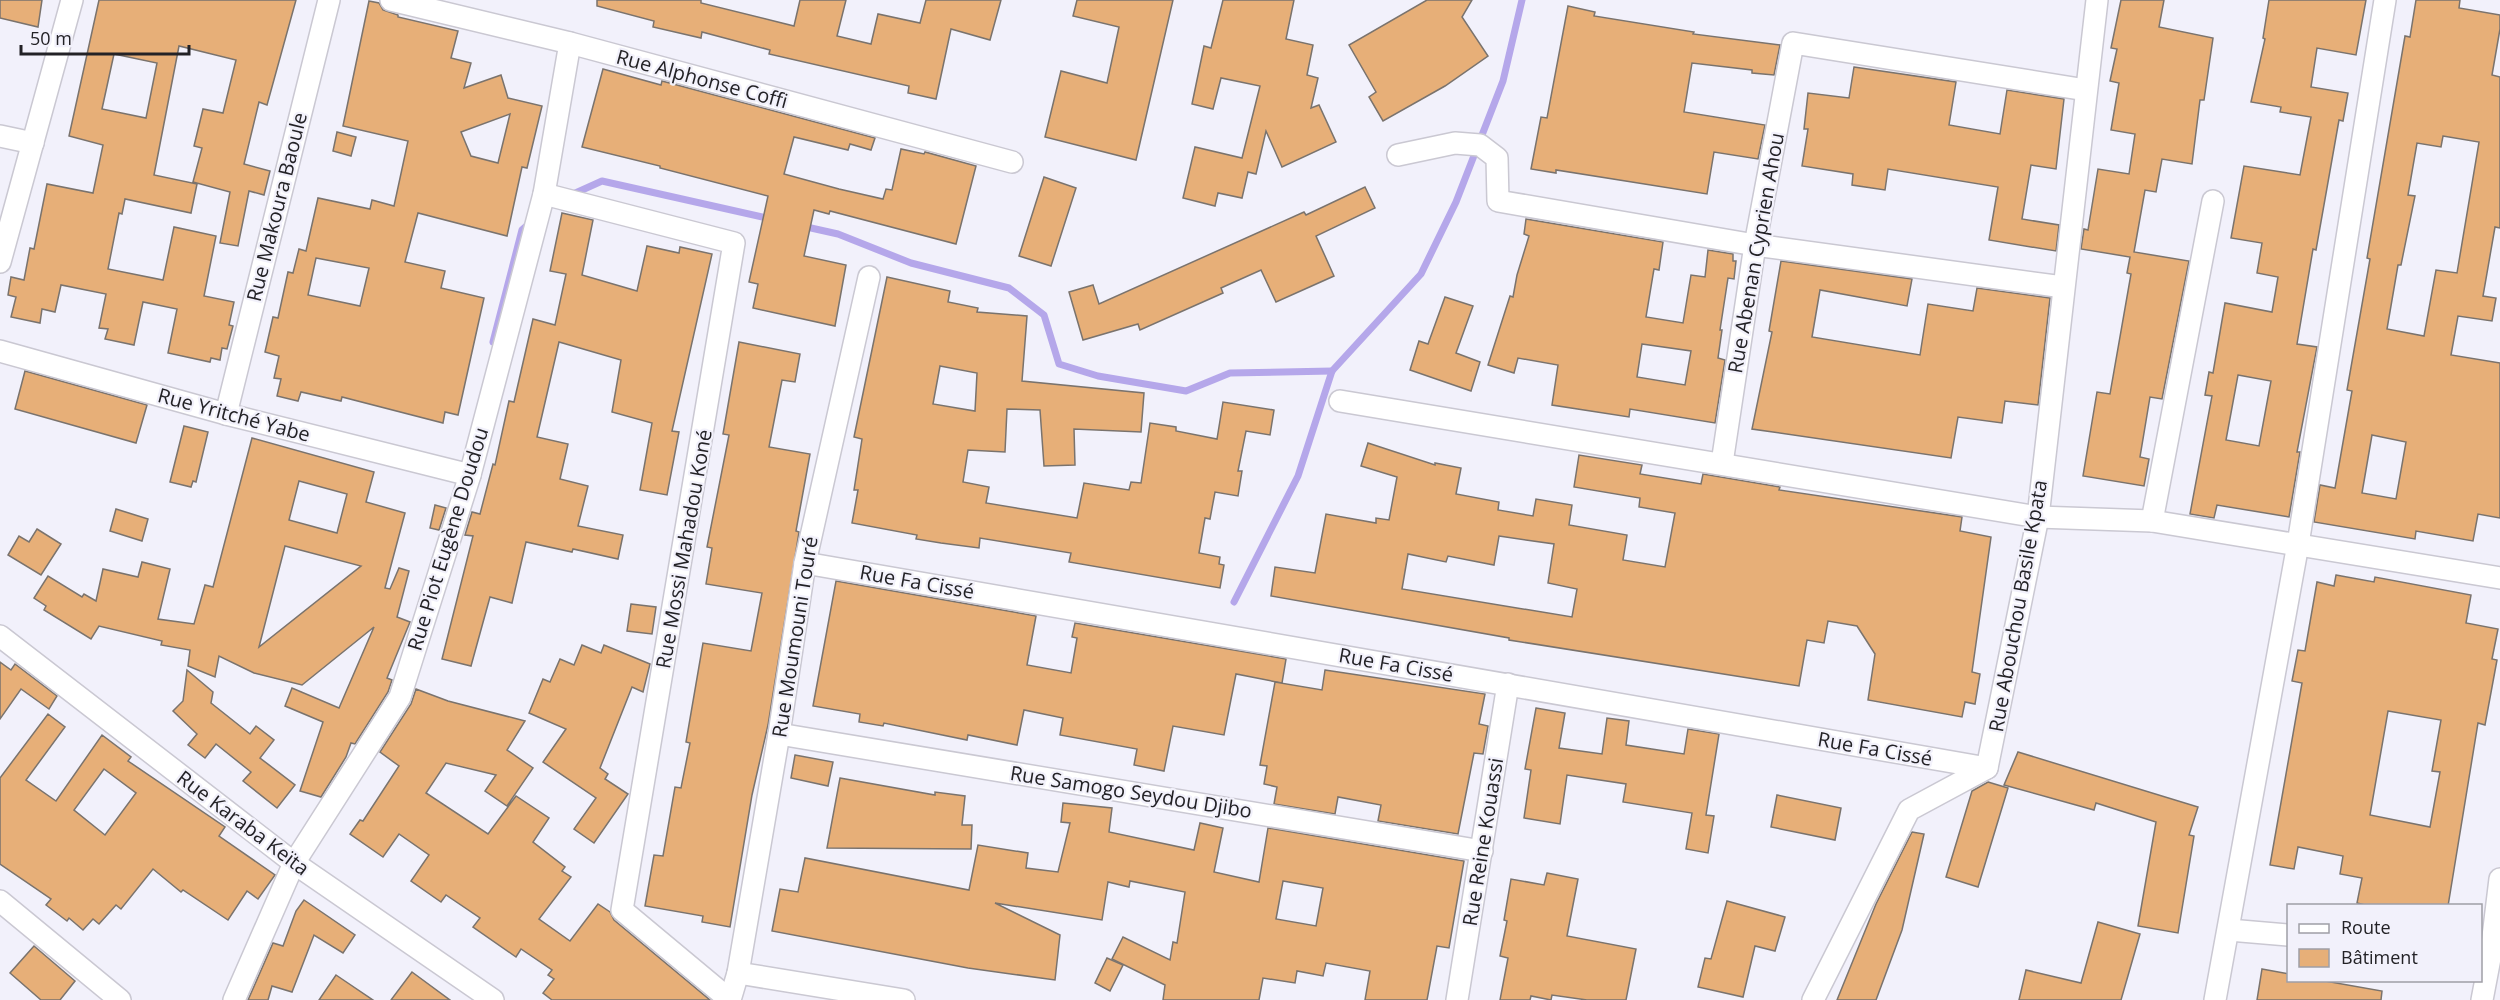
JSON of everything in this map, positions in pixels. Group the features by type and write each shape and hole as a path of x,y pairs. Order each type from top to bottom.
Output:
{"street":[{"path":"0,262 72,0"},
{"name":"Rue Makoura Baoule","path":"226,414 329,0"},
{"name":"Rue Alphonse Coffi","path":"391,0 570,43 1012,162"},
{"name":"Rue Abouchou Basile Kpata","path":"1988,768 2038,517 2097,0"},
{"path":"2215,1000 2298,544 2385,0"},
{"name":"Rue Piot Eugène Doudou","path":"234,1000 294,863 400,697 470,475 544,194 570,43"},
{"name":"Rue Abenan Cyprien Ahou","path":"1722,463 1755,245 1793,43 2086,90"},
{"path":"0,136 33,143"},
{"path":"1398,155 1455,143 1480,146 1497,158 1498,201 1755,245 2063,287"},
{"name":"Rue Mossi Mahadou Koné","path":"544,194 734,243 622,910 730,1000"},
{"path":"2152,521 2213,201"},
{"name":"Rue Moumouni Touré","path":"730,1000 738,973 779,734 805,563 868,277"},
{"name":"Rue Yritché Yabe","path":"0,351 226,414 470,475"},
{"path":"1341,401 2038,517 2152,521 2500,578"},
{"name":"Rue Fa Cissé","path":"805,563 1988,768"},
{"name":"Rue Karaba Keïta","path":"0,636 294,863 492,1000"},
{"name":"Rue Reine Kouassi","path":"1457,1000 1508,684"},
{"name":"Rue Samogo Seydou Djibo","path":"779,734 1482,851"},
{"path":"1812,1000 1909,810 1988,768"},
{"path":"2482,1000 2491,954 2500,879"},
{"path":"0,901 120,1000"},
{"path":"2229,930 2287,935"},
{"path":"738,973 904,1000"}],"building":[{"path":"0,0 42,0 38,27 0,18"},
{"path":"99,0 296,0 267,105 259,102 244,164 270,171 264,195 249,191 238,246 220,243 230,192 193,182 202,148 194,146 203,109 223,113 236,60 179,46 154,175 197,184 191,213 125,199 122,214 119,213 108,269 163,280 174,227 216,236 204,296 234,302 229,325 233,326 227,349 222,348 220,360 211,358 210,362 168,353 177,309 143,302 134,345 105,339 108,329 99,328 106,294 61,285 55,312 42,309 40,323 11,317 16,297 8,295 11,277 24,280 30,248 34,249 47,184 93,193 103,145 69,136","holes":["114,54 157,63 146,118 102,109"]},
{"path":"597,0 701,0 701,3 794,26 800,0 846,0 837,36 871,44 878,14 920,23 926,0 1001,0 990,40 951,29 936,99 908,93 909,86 769,54 770,50 702,32 701,38 653,27 654,21 597,6"},
{"path":"1077,0 1173,0 1136,160 1045,137 1061,71 1107,83 1119,27 1073,16"},
{"path":"1223,0 1294,0 1286,39 1313,45 1307,75 1318,78 1311,108 1319,105 1336,142 1282,167 1266,131 1256,174 1248,172 1242,198 1218,193 1215,206 1183,198 1195,147 1242,158 1260,86 1221,78 1213,109 1192,104 1204,46 1211,48"},
{"path":"1427,0 1472,0 1462,17 1488,56 1445,86 1383,121 1369,97 1376,92 1349,45"},
{"path":"2121,0 2164,0 2159,27 2213,38 2204,100 2200,100 2192,164 2162,159 2156,192 2145,190 2134,252 2189,261 2162,399 2150,397 2140,457 2149,459 2144,486 2083,476 2097,392 2110,394 2131,274 2127,273 2130,257 2081,249 2084,229 2088,230 2098,169 2129,174 2135,134 2111,130 2119,83 2110,81 2117,49 2111,48"},
{"path":"2269,0 2366,0 2356,55 2317,48 2311,87 2348,93 2343,121 2339,120 2297,344 2317,347 2297,452 2300,452 2289,517 2217,505 2214,518 2190,514 2212,396 2205,395 2209,372 2213,373 2225,303 2272,312 2278,277 2257,273 2262,243 2231,238 2244,166 2300,175 2311,117 2280,112 2281,107 2251,102 2265,39 2263,38","holes":["2238,375 2271,381 2259,446 2226,440"]},
{"path":"2416,0 2460,0 2459,8 2500,15 2500,29 2492,75 2500,77 2500,228 2495,227 2483,296 2496,298 2492,321 2458,316 2451,355 2500,363 2500,518 2478,514 2473,541 2416,531 2415,539 2314,522 2320,485 2335,488 2352,391 2347,390 2370,259 2367,258 2405,36 2410,37","holes":["2443,136 2479,142 2457,273 2436,270 2424,336 2387,329 2398,265 2401,265 2415,196 2408,195 2417,143 2441,147","2372,435 2406,442 2396,499 2362,493"]},
{"path":"369,1 379,3 383,10 398,15 398,17 458,31 451,58 471,63 464,88 501,75 508,98 542,106 527,168 522,167 507,236 418,213 405,262 445,271 441,288 484,298 458,415 445,412 443,423 342,397 341,401 301,392 298,401 277,396 281,379 274,378 279,356 265,352 273,317 278,318 288,272 293,273 299,249 306,251 318,198 370,209 372,200 394,206 408,141 343,126","holes":["510,114 498,163 471,156 461,132","316,258 369,268 360,306 308,295"]},
{"path":"1568,6 1595,12 1594,16 1694,32 1693,34 1780,45 1774,75 1692,63 1684,112 1765,125 1758,159 1714,152 1707,194 1556,170 1556,173 1531,169 1541,117 1547,118"},
{"path":"1854,67 1956,82 1949,125 2000,134 2007,90 2064,99 2056,169 2031,165 2022,219 2059,225 2056,251 1989,240 1998,187 1888,169 1885,190 1852,185 1853,174 1802,166 1808,129 1804,129 1808,93 1849,98"},
{"path":"603,69 661,85 662,81 875,138 871,150 850,144 848,150 794,137 784,174 839,189 883,199 886,189 892,190 901,149 924,154 925,152 976,166 956,244 830,211 829,214 814,210 804,256 846,265 835,326 753,308 758,284 749,282 768,196 582,147"},
{"path":"337,132 356,137 351,156 333,151"},
{"path":"1044,177 1076,188 1051,266 1019,256"},
{"path":"1365,187 1375,208 1316,236 1334,276 1276,302 1261,270 1221,288 1223,293 1140,330 1138,324 1083,340 1069,292 1093,285 1099,304 1304,212 1306,215"},
{"path":"562,213 593,220 582,275 637,291 647,246 679,253 680,247 712,254 672,431 679,432 667,495 640,490 652,423 612,412 621,360 559,342 537,437 568,444 560,479 588,486 578,526 623,535 618,559 526,542 512,603 490,597 471,666 442,659 473,536 465,535 472,512 480,514 493,464 495,465 509,401 514,402 533,319 555,325 566,274 550,271"},
{"path":"1526,219 1663,242 1659,270 1654,269 1646,317 1683,323 1691,275 1705,277 1708,250 1733,254 1733,261 1736,261 1734,279 1728,278 1720,330 1722,330 1718,358 1725,360 1715,423 1630,409 1629,417 1552,405 1558,365 1518,358 1514,373 1488,365 1510,296 1513,297 1529,236 1524,234","holes":["1642,344 1691,351 1685,385 1637,377"]},
{"path":"1781,261 1912,279 1907,306 1820,290 1812,337 1920,355 1928,304 1973,311 1977,288 2050,298 2038,405 2005,401 2002,423 1958,417 1951,458 1752,429 1772,332 1769,331"},
{"path":"887,277 950,291 948,302 978,308 977,312 1027,316 1022,381 1144,393 1141,432 1074,429 1075,465 1044,466 1040,410 1007,409 1005,452 968,450 963,482 989,487 986,503 1077,518 1084,483 1129,490 1131,482 1141,483 1150,423 1176,427 1176,431 1217,439 1223,402 1274,410 1270,435 1246,431 1238,471 1242,471 1238,496 1215,492 1210,519 1205,518 1199,553 1220,557 1219,564 1224,565 1220,588 1069,562 1071,553 980,538 979,548 941,543 916,539 917,535 852,523 858,490 854,490 862,439 854,437","holes":["940,366 977,373 975,411 933,404"]},
{"path":"1445,297 1473,306 1456,353 1480,362 1471,391 1410,370 1419,341 1428,344"},
{"path":"739,342 800,354 795,382 782,380 769,447 810,454 796,531 799,532 768,725 752,795 730,927 702,922 703,916 645,906 654,855 663,856 675,787 681,788 690,743 686,742 703,643 751,651 762,593 706,584 712,548 707,547 729,435 723,434"},
{"path":"25,371 147,405 136,443 15,409"},
{"path":"184,426 208,432 196,482 193,481 191,487 170,482"},
{"path":"252,438 374,472 366,502 405,513 385,588 390,589 399,568 409,571 397,617 410,622 387,678 392,680 388,692 355,744 351,743 346,757 321,797 300,791 323,722 285,706 292,688 339,708 374,627 302,685 254,673 219,656 215,677 188,666 190,650 161,645 162,641 99,626 91,639 44,610 46,606 34,598 48,576 82,597 84,594 96,601 103,569 138,577 142,562 170,569 158,619 194,624 205,585 213,587","holes":["299,481 347,494 337,533 289,520","285,546 361,566 259,647"]},
{"path":"1368,443 1435,465 1435,463 1461,468 1456,494 1499,502 1498,510 1533,516 1536,499 1572,505 1569,525 1627,535 1623,560 1665,567 1675,513 1639,507 1640,498 1574,487 1579,455 1642,465 1640,474 1701,484 1703,474 1780,487 1779,490 1962,517 1960,531 1991,537 1972,672 1980,674 1975,704 1965,702 1962,717 1868,700 1875,654 1857,626 1828,621 1824,643 1807,640 1799,686 1509,640 1509,638 1271,596 1275,567 1315,573 1326,514 1376,523 1376,518 1389,520 1397,477 1361,466","holes":["1499,536 1554,544 1548,583 1577,589 1572,617 1402,589 1408,554 1446,562 1448,556 1494,565"]},
{"path":"435,505 446,508 439,530 430,528"},
{"path":"116,509 148,519 142,541 110,531"},
{"path":"37,529 61,544 41,575 8,555 19,536 29,542"},
{"path":"2336,575 2374,582 2375,577 2471,595 2466,623 2498,629 2492,659 2497,660 2485,725 2478,723 2448,904 2357,903 2362,878 2340,874 2343,856 2298,847 2294,869 2270,865 2302,683 2292,681 2298,650 2305,651 2317,582 2334,586","holes":["2388,711 2441,720 2432,771 2440,772 2430,827 2370,815"]},
{"path":"836,581 1036,616 1027,665 1071,673 1077,638 1072,637 1075,623 1286,659 1282,683 1236,674 1224,735 1173,726 1164,771 1134,765 1137,749 1060,735 1063,718 1024,710 1017,745 968,735 967,740 884,723 883,726 859,722 860,714 813,706"},
{"path":"631,604 656,607 652,634 627,631"},
{"path":"582,645 601,653 604,645 650,664 643,692 632,687 600,768 608,774 605,779 628,794 594,843 574,829 596,798 543,762 566,729 529,713 543,679 550,682 560,659 574,665"},
{"path":"0,662 11,670 15,664 57,696 49,709 21,689 0,719"},
{"path":"187,670 213,692 211,703 250,734 256,726 274,740 260,758 295,785 277,808 243,781 251,772 216,744 205,758 188,745 197,734 173,711 183,701"},
{"path":"1325,670 1485,694 1479,724 1488,726 1483,754 1474,753 1458,834 1378,821 1381,805 1338,797 1335,814 1274,804 1277,787 1264,784 1267,766 1260,765 1275,682 1322,690"},
{"path":"416,689 448,701 525,721 507,750 533,768 507,806 485,791 496,775 446,763 426,793 488,834 516,796 549,818 533,842 565,867 562,871 571,877 539,919 570,941 598,904 710,1000 552,1000 543,993 554,979 548,975 552,970 521,949 516,957 473,927 480,918 446,895 441,902 411,881 429,855 399,834 383,857 350,834 360,820 363,821 399,766 380,752 411,704"},
{"path":"1536,708 1565,713 1559,748 1602,754 1607,718 1629,721 1626,745 1684,754 1688,729 1719,734 1706,815 1714,816 1708,853 1686,849 1692,813 1623,802 1626,784 1567,775 1560,824 1524,818 1531,770 1525,769"},
{"path":"48,714 65,727 26,780 56,801 102,735 131,757 128,761 225,827 219,836 275,875 258,899 247,891 228,920 183,890 181,892 153,869 121,909 116,905 99,924 93,919 83,930 69,918 67,921 46,905 51,899 0,864 0,778","holes":["104,769 136,793 105,835 74,810"]},
{"path":"2018,752 2198,807 2189,835 2194,836 2178,933 2138,926 2156,822 2096,803 2094,810 2004,785"},
{"path":"795,755 833,762 828,786 791,778"},
{"path":"840,778 935,795 935,792 965,796 962,825 972,825 971,849 827,848"},
{"path":"1988,782 2008,788 1978,887 1946,877 1972,791"},
{"path":"1777,795 1841,808 1835,840 1771,827"},
{"path":"1063,803 1112,808 1109,832 1194,850 1200,823 1223,828 1214,872 1259,882 1268,828 1464,861 1449,948 1437,946 1427,1000 1365,1000 1370,971 1326,963 1323,976 1297,971 1295,983 1263,978 1259,1000 1163,1000 1165,985 1112,959 1123,937 1170,960 1173,942 1177,943 1185,892 1130,881 1129,887 1108,882 1102,920 995,903 1060,935 1055,980 968,968 772,931 780,889 798,892 805,858 969,890 978,845 1028,853 1026,868 1058,872 1070,823 1061,822","holes":["1283,881 1323,888 1316,926 1276,919"]},
{"path":"1912,832 1924,834 1902,930 1876,1000 1837,1000 1876,904"},
{"path":"1547,873 1578,879 1567,936 1636,949 1626,1000 1587,1000 1552,995 1551,1000 1531,996 1530,1000 1500,1000 1508,958 1500,956 1507,921 1504,920 1511,879 1544,885"},
{"path":"304,900 355,935 343,953 314,935 292,992 272,986 268,1000 248,1000 273,943 283,946 296,911"},
{"path":"1727,901 1785,917 1775,951 1755,946 1743,997 1698,987 1705,958 1711,959"},
{"path":"2098,922 2140,934 2121,1000 2019,1000 2026,970 2081,983"},
{"path":"34,946 75,981 60,1000 41,1000 10,973"},
{"path":"1107,958 1123,965 1110,991 1095,983"},
{"path":"2262,969 2287,974 2287,982 2331,982 2382,991 2381,1000 2257,1000"},
{"path":"412,972 450,1000 391,1000"},
{"path":"336,975 373,1000 319,1000"}],"waterway":[{"path":"1234,602 1298,476 1332,371 1421,274 1456,202 1503,81 1522,0"},
{"path":"571,195 602,181 771,219"},
{"path":"493,342 522,230 530,223"},
{"path":"802,226 838,234 911,263 1009,288 1044,315 1059,364 1098,376 1186,391 1230,373 1332,371"}]}
